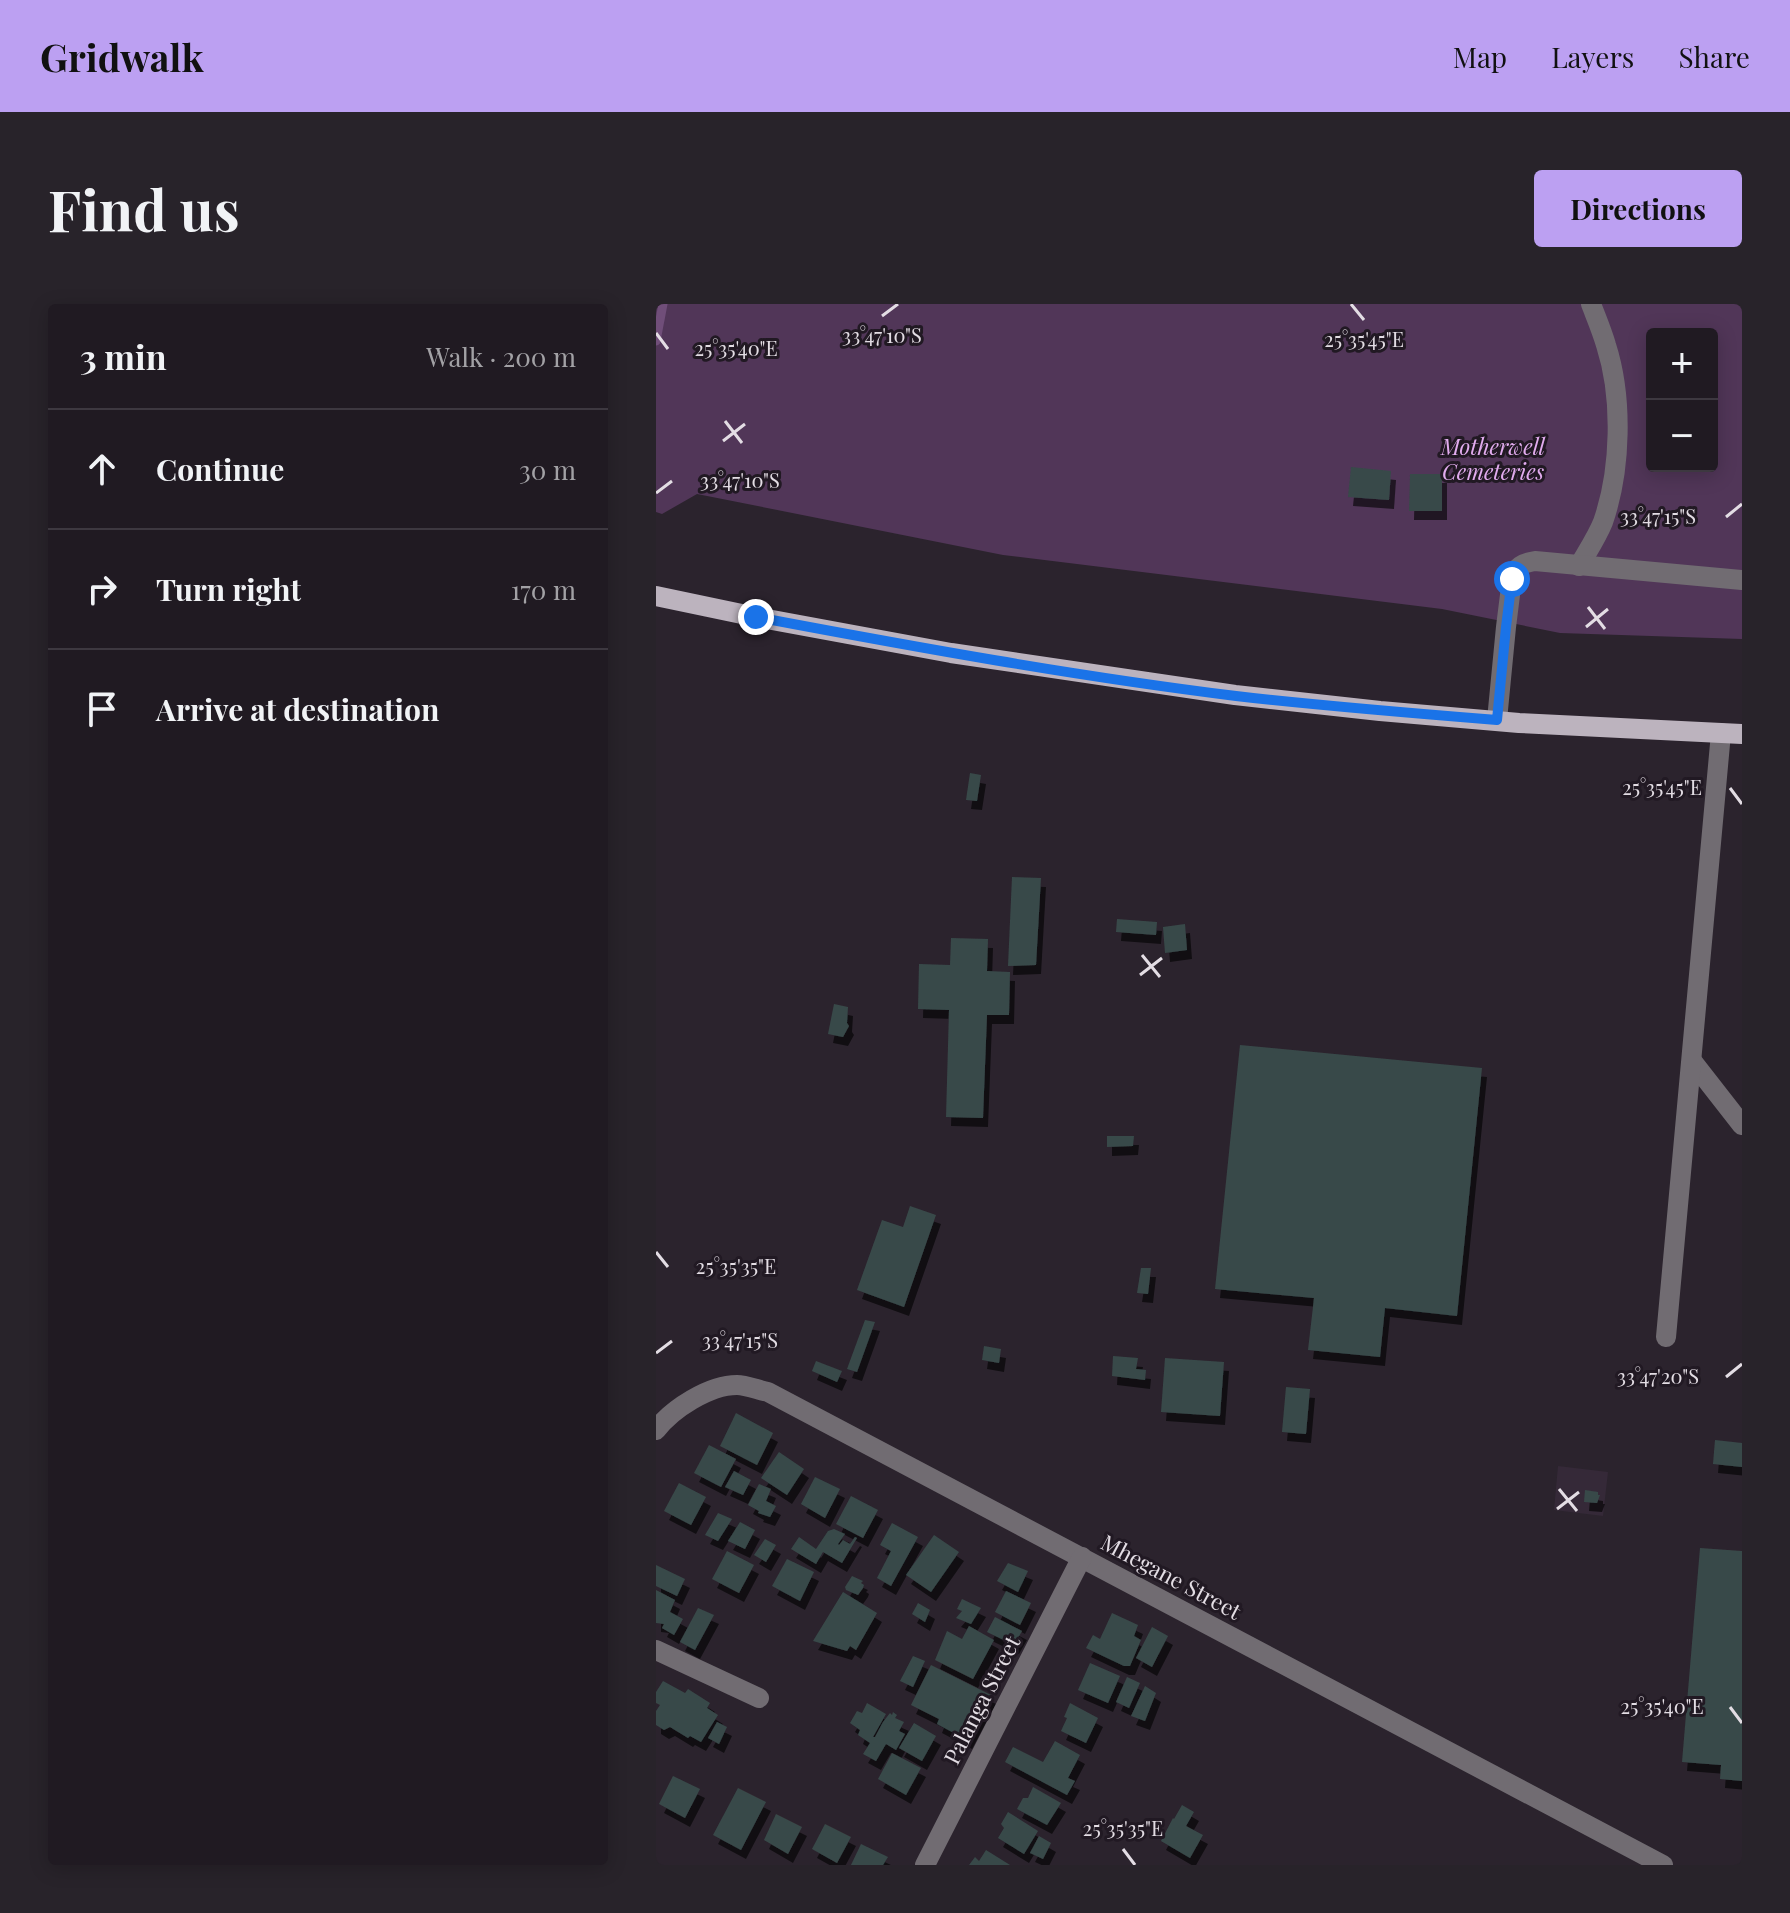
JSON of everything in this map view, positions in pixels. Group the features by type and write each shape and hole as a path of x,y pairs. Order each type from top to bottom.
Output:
{"main road":[{"path":"656,596 951,653 1235,695 1519,723 1732,733"}],"street":[{"path":"1579,566 1601,526 1610,499 1617,431 1616,391 1607,346 1591,304"},
{"path":"1497,720 1506,627 1514,572 1519,566 1535,561 1742,580"},
{"path":"1666,1337 1692,1061 1732,733"},
{"path":"1692,1061 1742,1125"},
{"name":"Mhegane Street","path":"656,1430 685,1404 709,1392 736,1385 768,1392 1663,1865"},
{"name":"Palanga Street","path":"925,1865 1082,1557"},
{"path":"656,1650 759,1698"}],"shaded area":[{"path":"1558,1466 1608,1472 1603,1516 1554,1510"}],"green space":[{"name":"Motherwell Cemeteries","path":"656,304 1742,304 1742,639 1560,633 1442,609 1003,555 697,494 662,514 656,512"}],"building":[{"path":"1351,467 1391,471 1389,500 1348,497"},
{"path":"1410,474 1442,474 1442,511 1409,511"},
{"path":"970,773 981,775 977,801 966,800"},
{"path":"1012,877 1041,878 1036,965 1008,966"},
{"path":"1117,919 1157,922 1156,935 1116,932"},
{"path":"1185,924 1187,950 1165,953 1163,927"},
{"path":"951,938 988,939 987,971 1010,972 1009,1015 987,1015 983,1118 946,1117 949,1010 918,1009 919,964 950,965"},
{"path":"834,1004 848,1007 849,1026 843,1037 828,1034"},
{"path":"1240,1045 1482,1068 1457,1316 1385,1308 1380,1357 1308,1350 1314,1298 1215,1289"},
{"path":"1107,1136 1134,1136 1133,1146 1107,1147"},
{"path":"910,1206 936,1215 904,1307 857,1290 882,1220 903,1227"},
{"path":"1141,1268 1151,1268 1148,1294 1137,1293"},
{"path":"865,1320 875,1322 857,1372 847,1369"},
{"path":"984,1346 1001,1349 999,1363 982,1360"},
{"path":"1113,1356 1138,1358 1136,1369 1146,1370 1145,1380 1112,1376"},
{"path":"1165,1358 1224,1362 1220,1416 1161,1412"},
{"path":"816,1361 842,1371 837,1382 812,1371"},
{"path":"1286,1387 1310,1389 1306,1434 1282,1432"},
{"path":"736,1413 773,1433 757,1465 720,1446"},
{"path":"1715,1440 1742,1443 1742,1467 1713,1464"},
{"path":"709,1445 736,1459 721,1487 694,1473"},
{"path":"779,1452 804,1469 787,1495 761,1478"},
{"path":"734,1471 751,1480 743,1495 725,1487"},
{"path":"815,1477 840,1489 825,1518 801,1504"},
{"path":"679,1483 706,1497 691,1525 664,1511"},
{"path":"759,1484 771,1489 766,1501 776,1506 770,1517 748,1505"},
{"path":"1585,1490 1598,1492 1597,1503 1584,1502"},
{"path":"851,1496 878,1510 863,1538 836,1524"},
{"path":"718,1513 732,1519 718,1541 705,1535"},
{"path":"740,1522 755,1530 745,1549 728,1541"},
{"path":"892,1523 918,1537 891,1586 877,1578 891,1551 880,1545"},
{"path":"834,1529 845,1534 839,1545 843,1540 850,1544 857,1538 842,1563 823,1552 816,1564 791,1549 799,1537 816,1549 828,1531"},
{"path":"934,1535 959,1552 931,1592 906,1575"},
{"path":"765,1539 776,1545 766,1562 754,1555"},
{"path":"1700,1548 1742,1551 1742,1781 1720,1779 1721,1765 1682,1762"},
{"path":"727,1551 754,1565 739,1593 712,1579"},
{"path":"787,1559 814,1572 800,1601 772,1586"},
{"path":"1008,1563 1028,1571 1018,1592 997,1581"},
{"path":"656,1565 685,1579 677,1596 656,1586"},
{"path":"852,1576 863,1581 858,1595 845,1587"},
{"path":"656,1590 675,1600 670,1612 683,1619 674,1635 662,1628 664,1624 656,1623"},
{"path":"1006,1591 1031,1603 1020,1625 995,1612"},
{"path":"843,1592 877,1613 856,1650 850,1646 847,1651 813,1641"},
{"path":"962,1599 981,1608 971,1624 956,1618 962,1611 957,1609"},
{"path":"918,1603 930,1610 925,1622 912,1614"},
{"path":"698,1608 714,1615 695,1650 680,1642"},
{"path":"1112,1613 1138,1625 1134,1636 1141,1640 1130,1666 1086,1648 1093,1635 1100,1639"},
{"path":"995,1617 1022,1631 1014,1645 987,1632"},
{"path":"969,1626 994,1640 973,1679 935,1660 947,1631 962,1639"},
{"path":"1152,1627 1168,1636 1152,1667 1136,1658"},
{"path":"913,1656 925,1661 913,1687 900,1681"},
{"path":"1090,1663 1120,1676 1108,1703 1078,1690"},
{"path":"931,1665 991,1695 967,1740 937,1724 939,1719 911,1705"},
{"path":"1127,1677 1140,1683 1129,1708 1116,1702"},
{"path":"663,1681 685,1693 688,1689 710,1703 707,1708 718,1715 701,1742 670,1727 664,1730 656,1725 656,1711 660,1705 656,1703 656,1692"},
{"path":"1145,1686 1156,1693 1145,1721 1131,1716"},
{"path":"867,1703 886,1714 873,1737 890,1713 892,1715 893,1712 897,1715 895,1718 904,1722 899,1731 905,1734 896,1750 886,1744 876,1761 863,1754 870,1743 858,1735 860,1730 850,1723 857,1711 862,1713"},
{"path":"1070,1703 1098,1718 1086,1743 1061,1731"},
{"path":"717,1722 727,1727 719,1744 708,1738"},
{"path":"914,1723 936,1736 922,1761 899,1748"},
{"path":"1055,1741 1080,1755 1068,1778 1075,1781 1067,1795 1005,1762 1013,1747 1043,1762"},
{"path":"892,1753 921,1768 906,1795 878,1779"},
{"path":"673,1776 700,1789 685,1818 659,1804"},
{"path":"1033,1787 1061,1803 1047,1825 1017,1809 1023,1798 1028,1798"},
{"path":"738,1788 766,1802 741,1850 713,1835"},
{"path":"1182,1805 1194,1812 1186,1826 1203,1835 1190,1858 1161,1841"},
{"path":"1008,1812 1038,1831 1024,1854 998,1838"},
{"path":"776,1814 802,1827 788,1854 764,1840"},
{"path":"825,1824 851,1837 837,1863 812,1849"},
{"path":"1039,1836 1051,1843 1043,1859 1030,1853"},
{"path":"861,1844 888,1857 883,1865 851,1865"},
{"path":"986,1850 1010,1865 969,1865 975,1857 979,1861"}],"waterway":[{"path":"656,341 663,304"}],"route":[{"path":"756,617 1090,675 1235,695 1497,720 1512,579"}]}
